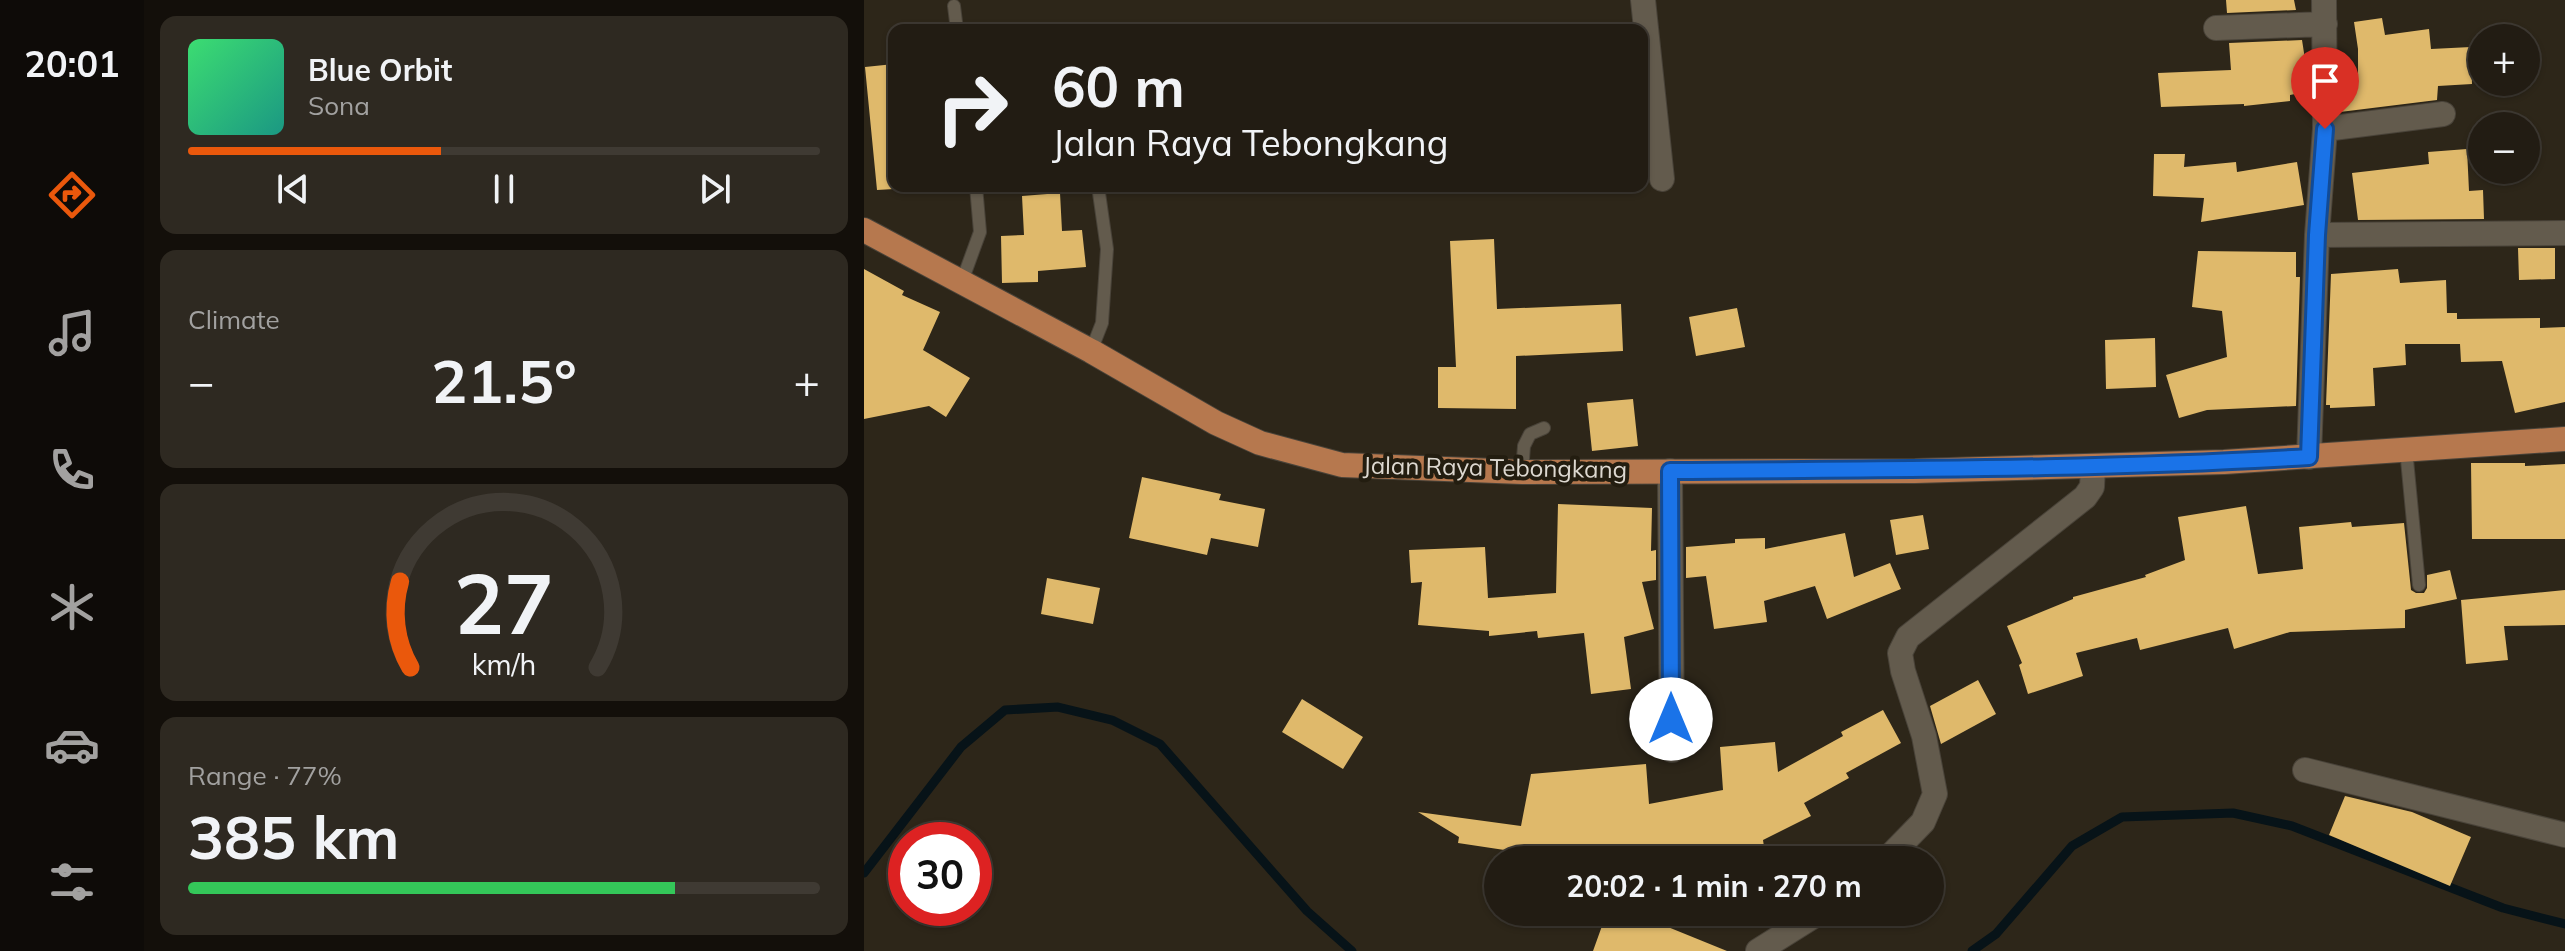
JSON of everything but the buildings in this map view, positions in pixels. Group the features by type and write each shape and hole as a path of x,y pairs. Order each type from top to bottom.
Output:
{"main road":[{"name":"Jalan Raya Tebongkang","path":"864,230 1091,351 1216,423 1260,443 1342,465 1522,472 1915,471 2309,457 2565,439"}],"street":[{"path":"1643,0 1646,24"},
{"path":"2216,28 2324,12 2325,129 2317,235 2309,457"},
{"path":"1648,47 1662,179"},
{"path":"2325,129 2443,114"},
{"path":"2317,235 2565,233"},
{"path":"1900,846 1923,822 1935,794 1924,736 1903,671 1900,653 1908,637 2085,497 2092,487 2093,466"},
{"path":"1670,471 1672,750"},
{"path":"2305,770 2565,835"},
{"path":"1758,951 1798,926"}],"lane":[{"path":"954,6 956,24"},
{"path":"961,284 980,232 977,192"},
{"path":"1091,351 1102,323 1107,249 1099,192"},
{"path":"1522,472 1524,446 1530,434 1544,428"},
{"path":"2406,449 2419,585"}],"waterway":[{"path":"864,873 961,747 1005,710 1058,707 1112,720 1160,744 1307,911 1352,951"},
{"path":"1972,951 1996,934 2072,846 2122,817 2233,813 2292,826 2503,908 2565,924"}],"route":[{"path":"1671,719 1670,471 1915,471 2309,457 2317,235 2325,129"}]}
